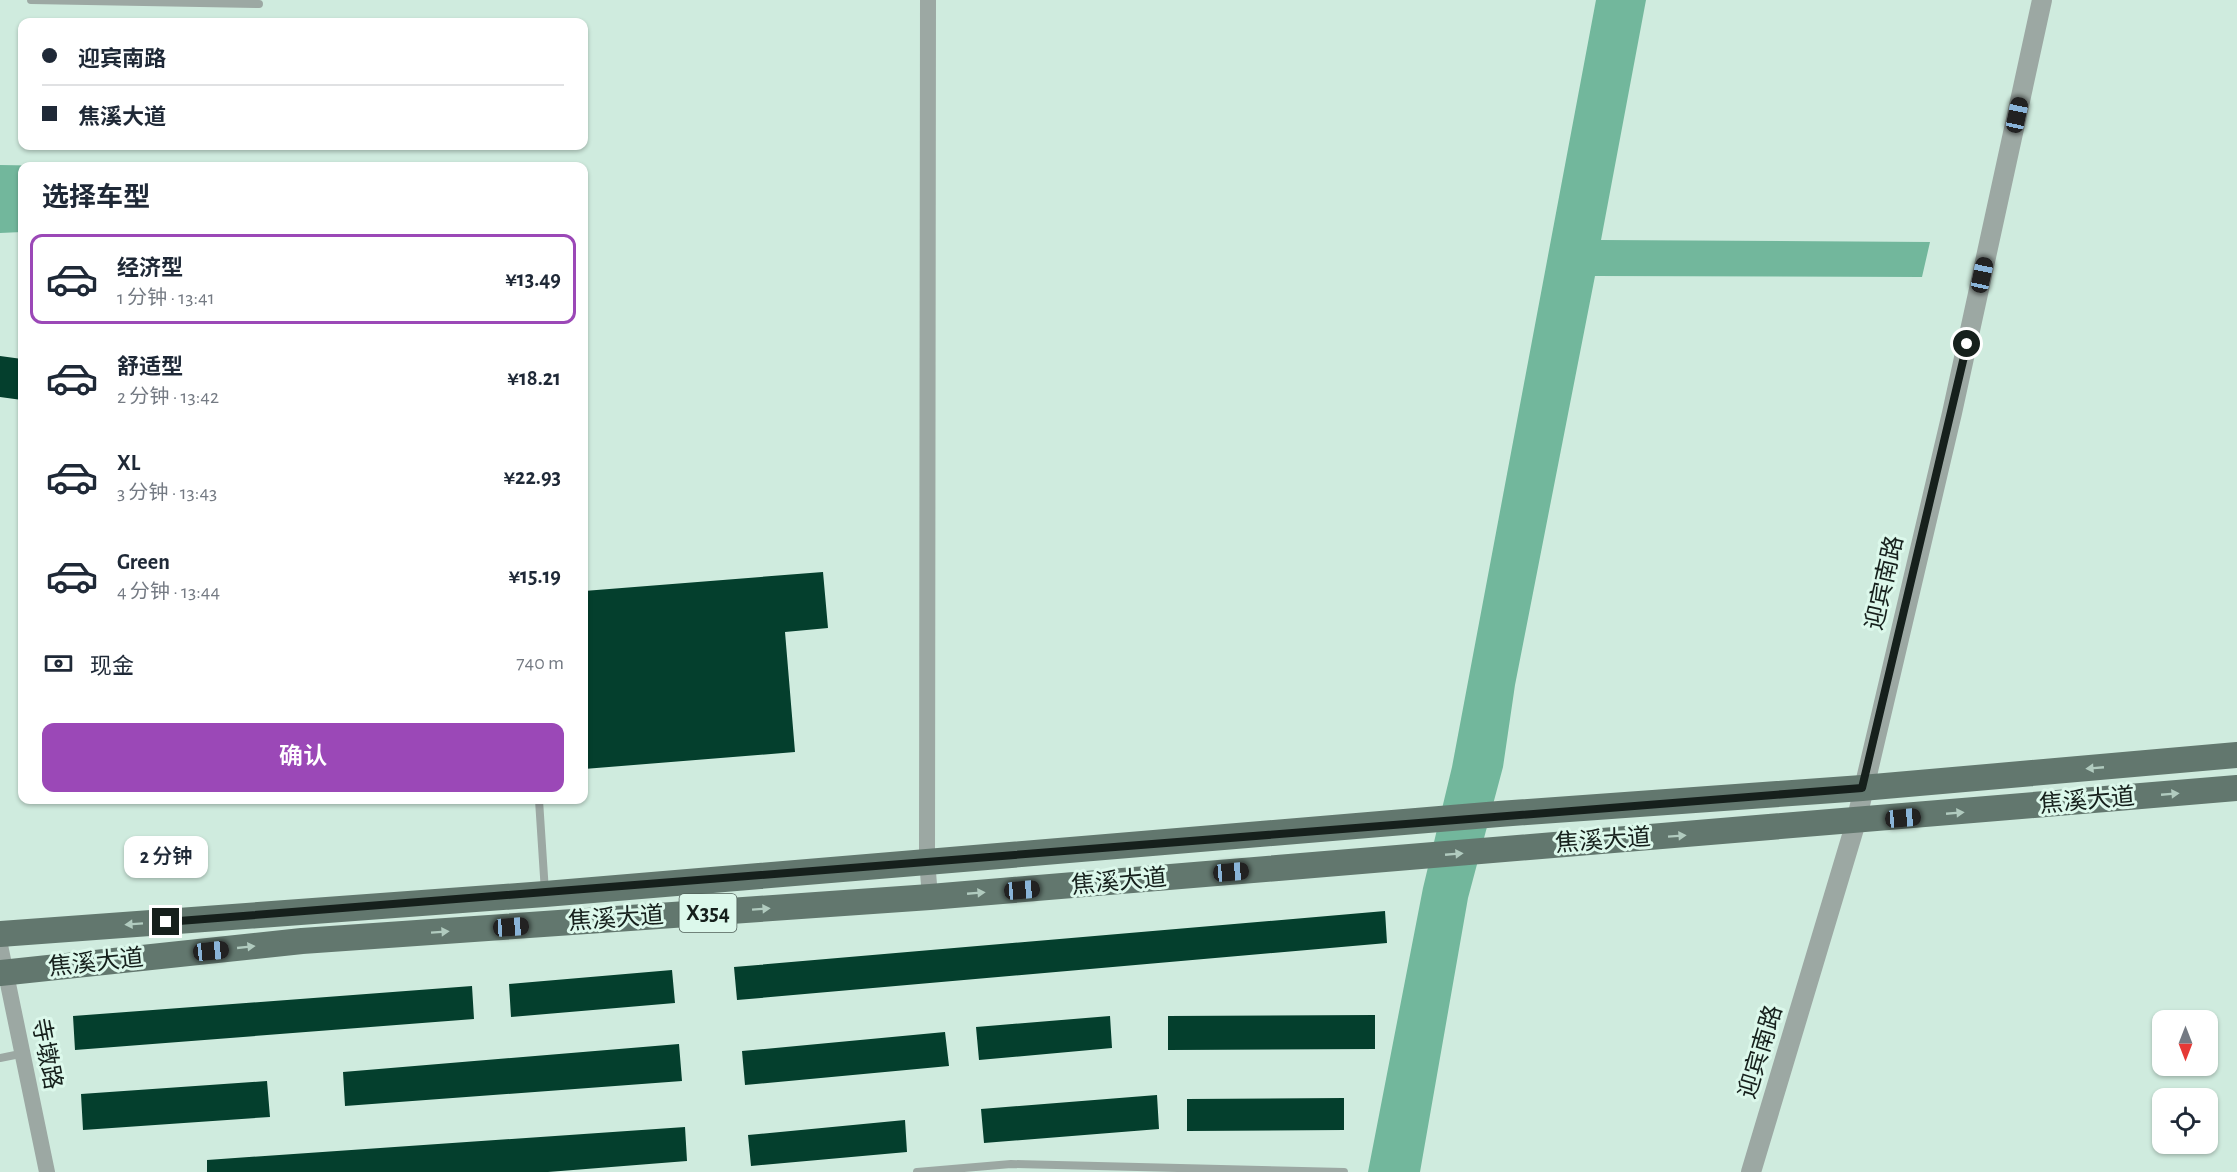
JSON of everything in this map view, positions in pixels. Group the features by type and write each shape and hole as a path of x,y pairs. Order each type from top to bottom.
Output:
{"main road":[{"name":"焦溪大道","path":"0,934 545,894 927,860 1499,814 1862,788 2237,755"},
{"name":"焦溪大道","path":"3,973 302,941 930,897 1856,822 2237,788"}],"street":[{"path":"928,0 927,860 930,897"},
{"name":"迎宾南路","path":"1751,1172 1856,822 1862,788 1952,413 2042,0"},
{"name":"寺墩路","path":"0,945 3,973 47,1172"}],"lane":[{"path":"31,0 259,4"},
{"path":"538,804 545,894"},
{"path":"0,1058 21,1054"},
{"path":"917,1172 1011,1164 1344,1172"}],"shaded area":[{"path":"1596,0 1646,0 1601,240 1930,242 1922,277 1595,276 1515,685 1503,767 1468,898 1420,1172 1368,1172 1423,888 1452,767"},
{"path":"0,165 18,165 18,232 0,233"}],"building":[{"path":"0,356 18,358 18,399 0,397"},
{"path":"823,572 828,628 785,632 795,752 588,769 588,591"},
{"path":"1385,911 1387,943 737,1000 734,967"},
{"path":"672,970 675,1003 511,1017 509,984"},
{"path":"472,986 474,1019 75,1050 73,1016"},
{"path":"1375,1015 1375,1049 1168,1050 1168,1016"},
{"path":"1110,1016 1112,1048 979,1060 976,1027"},
{"path":"945,1032 949,1066 745,1085 742,1051"},
{"path":"679,1044 682,1081 345,1106 343,1072"},
{"path":"267,1081 270,1117 83,1130 81,1094"},
{"path":"1157,1095 1159,1129 984,1143 981,1109"},
{"path":"1344,1098 1344,1130 1187,1131 1187,1099"},
{"path":"905,1120 907,1152 751,1166 748,1135"},
{"path":"685,1127 687,1161 548,1172 207,1172 207,1160"}],"route":[{"path":"166,922 545,894 927,860 1499,814 1862,788 1967,344"}]}
